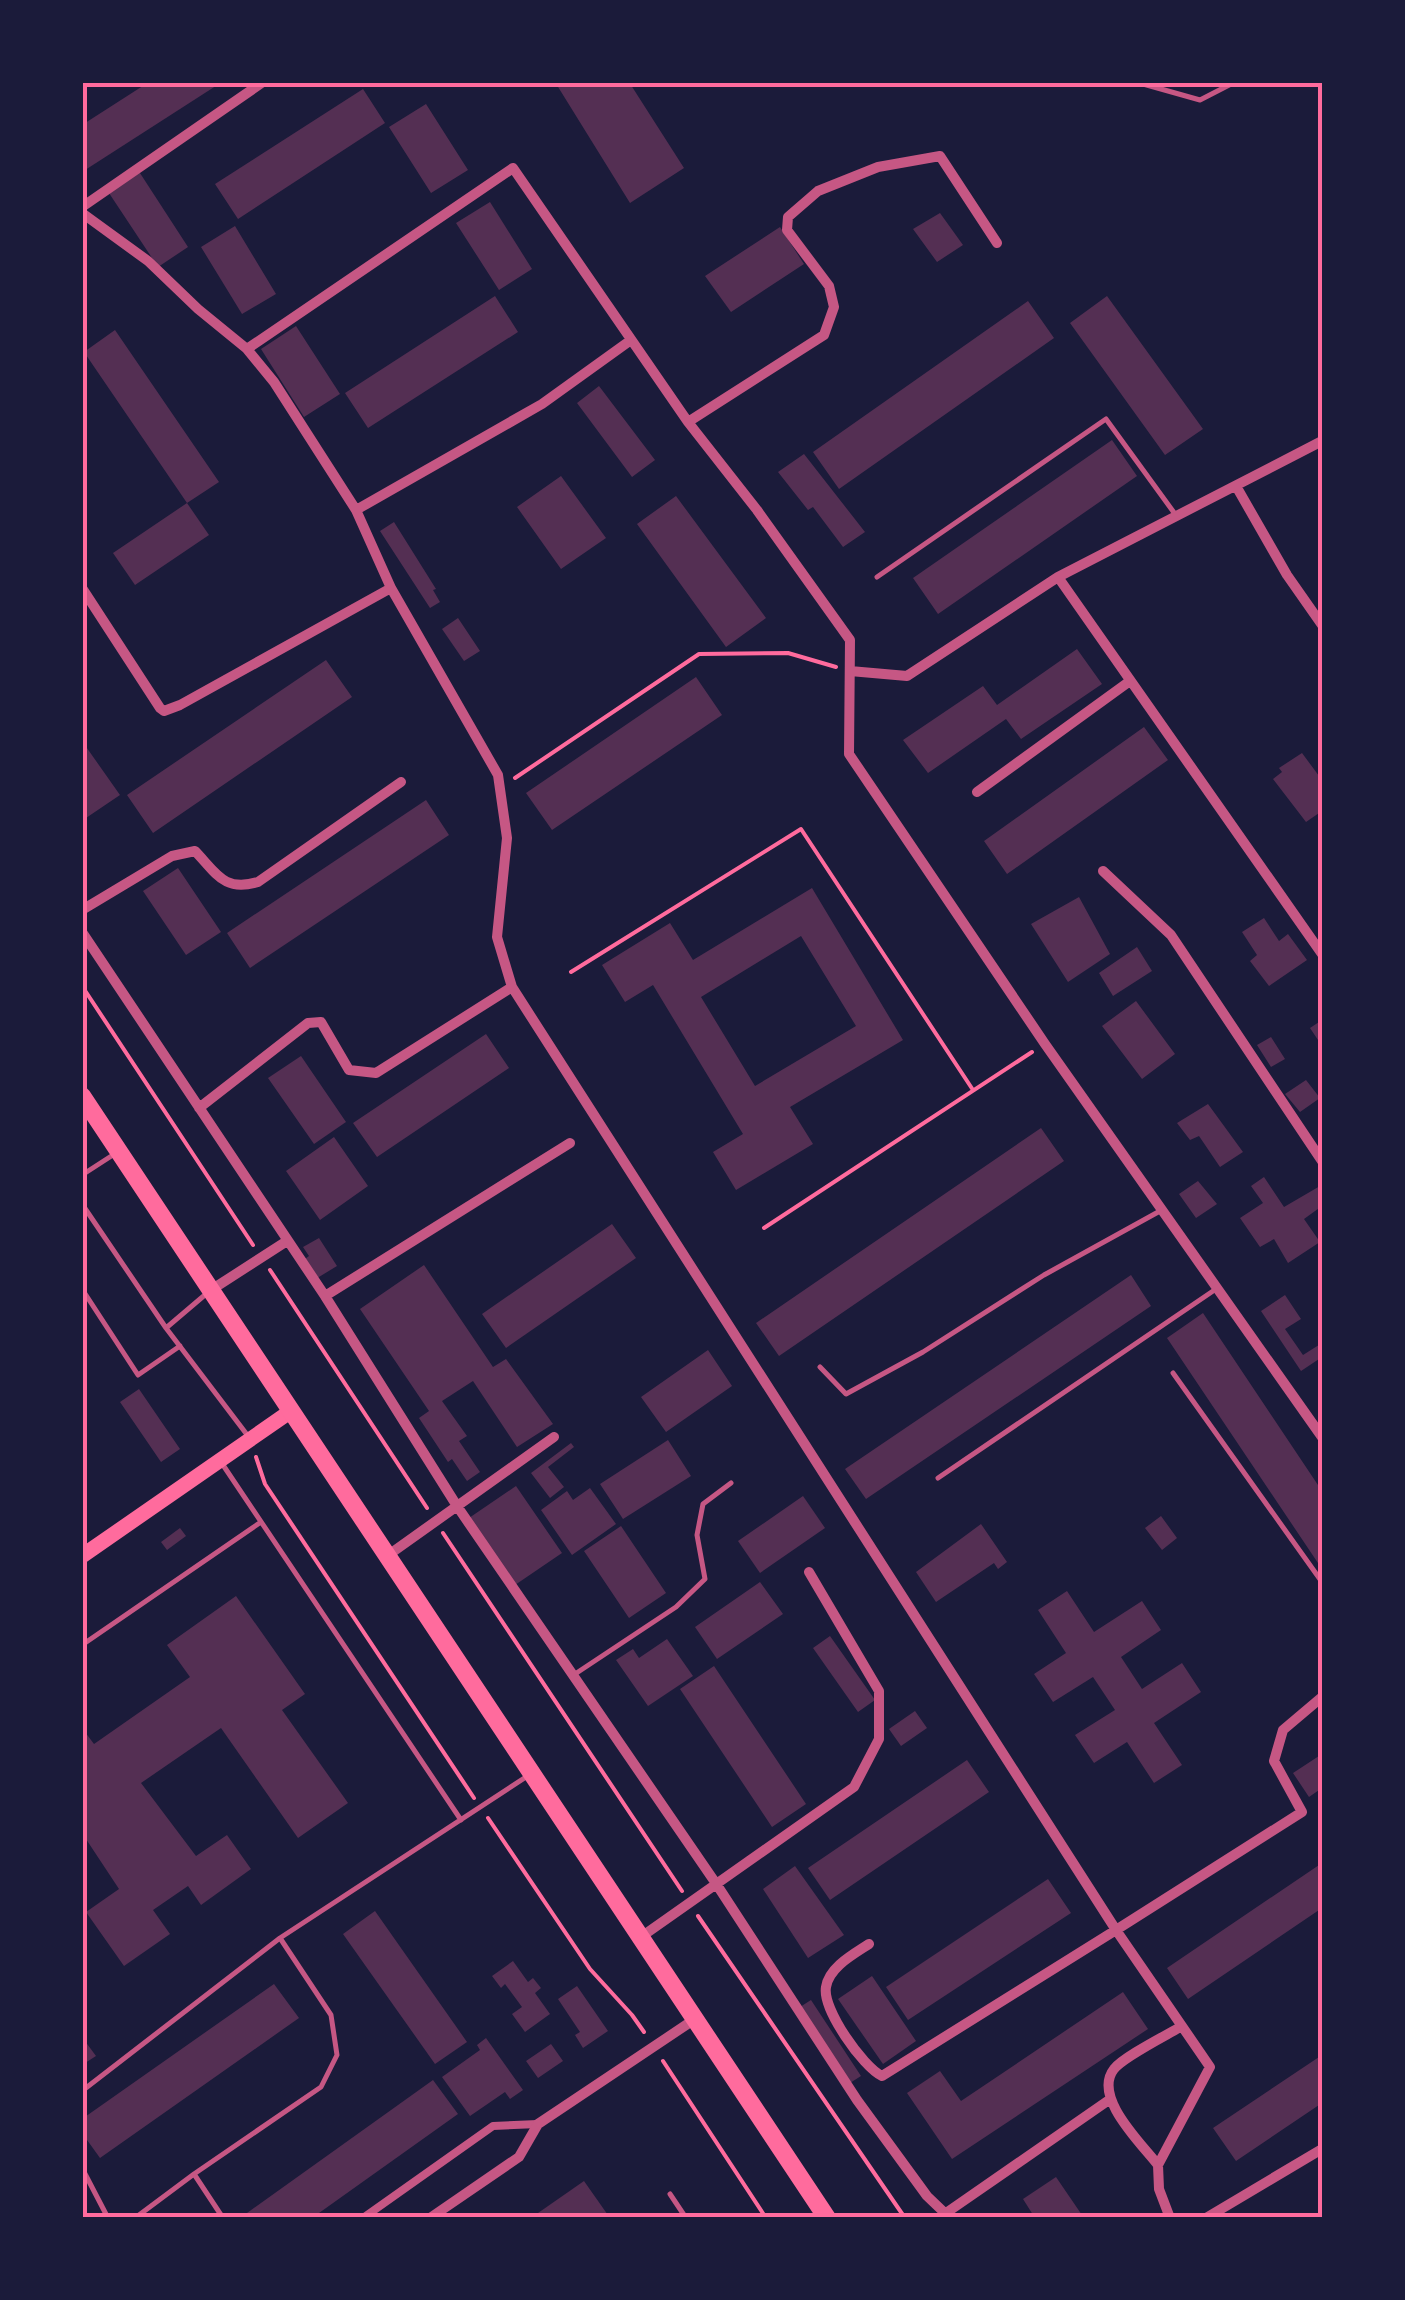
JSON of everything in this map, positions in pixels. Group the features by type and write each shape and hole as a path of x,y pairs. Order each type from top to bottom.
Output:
{"highway":[{"path":"82,1096 827,2218"}],"main road":[{"path":"82,1556 291,1411"}],"street":[{"path":"263,82 82,210 148,261 247,349 274,382 356,510 391,588 498,776 507,838 497,936 512,986 1116,1930 1210,2067 1158,2164 1159,2189 1170,2218"},
{"path":"688,422 824,335 834,307 829,286 787,230 788,216 818,192 878,166 940,156 997,243"},
{"path":"247,349 513,168 688,422 850,640 849,754 1044,1044 1322,1437"},
{"path":"356,510 542,404 631,340"},
{"path":"850,671 907,676 1058,577 1322,441"},
{"path":"1236,486 1322,625"},
{"path":"1058,577 1322,954"},
{"path":"82,588 164,710 180,706 391,588"},
{"path":"977,792 1130,680"},
{"path":"82,910 172,856 194,851 226,883 238,888 258,882 402,782"},
{"path":"1103,872 1171,936 1322,1161"},
{"path":"82,932 325,1296 457,1506 718,1884 857,2100 927,2196 948,2216 1110,2100"},
{"path":"199,1108 308,1023 321,1022 349,1070 376,1073 512,986"},
{"path":"325,1296 570,1143"},
{"path":"211,1290 288,1240"},
{"path":"387,1556 554,1437"},
{"path":"641,1938 854,1787 879,1739 879,1691 809,1572"},
{"path":"869,1944 835,1969 826,1985 827,2006 870,2070 882,2076 1302,1812 1274,1761 1283,1730 1322,1697"},
{"path":"430,2218 519,2157 538,2124 695,2019"},
{"path":"1158,2164 1110,2100 1109,2082 1114,2068 1182,2026"},
{"path":"362,2218 493,2126 538,2124"},
{"path":"1206,2218 1322,2149"}],"lane":[{"path":"1136,82 1200,100 1235,82"},
{"path":"877,577 1106,418 1177,516"},
{"path":"82,1175 119,1152"},
{"path":"82,1204 166,1328 249,1439"},
{"path":"820,1367 846,1394 923,1352 1044,1275 1160,1211"},
{"path":"82,1289 138,1375 180,1346"},
{"path":"938,1478 1216,1289"},
{"path":"166,1328 211,1290"},
{"path":"1173,1373 1322,1582"},
{"path":"219,1460 460,1820"},
{"path":"572,1675 676,1606 705,1579 697,1536 703,1504 731,1483"},
{"path":"82,1645 261,1522"},
{"path":"82,2090 280,1938 532,1773"},
{"path":"135,2218 320,2088 337,2055 331,2015 280,1938"},
{"path":"82,2168 108,2218"},
{"path":"194,2174 223,2218"},
{"path":"670,2194 686,2218"}],"path":[{"path":"500,788 699,654 788,653 850,671"},
{"path":"571,972 801,828 973,1090"},
{"path":"82,986 690,1904 904,2218"},
{"path":"764,1228 1044,1044"},
{"path":"249,1439 265,1484 590,1969 632,2015 766,2218"}],"building":[{"path":"149,82 222,82 82,172 82,125"},
{"path":"555,82 629,82 684,168 630,203"},
{"path":"363,89 385,123 238,219 215,184"},
{"path":"426,104 468,170 431,193 389,127"},
{"path":"138,170 188,247 158,267 107,190"},
{"path":"490,202 532,269 499,290 456,223"},
{"path":"940,213 963,245 937,262 913,229"},
{"path":"235,226 276,294 242,314 201,247"},
{"path":"780,227 804,264 731,312 705,276"},
{"path":"495,296 518,332 368,428 345,393"},
{"path":"1107,296 1203,429 1165,455 1070,323"},
{"path":"1028,301 1054,338 839,489 813,452"},
{"path":"296,326 340,394 304,417 261,349"},
{"path":"115,330 219,482 187,503 84,352"},
{"path":"599,386 655,460 632,477 577,403"},
{"path":"1112,440 1137,476 938,614 913,578"},
{"path":"804,454 865,532 843,547 813,507 808,510 778,472"},
{"path":"561,476 606,538 561,569 517,507"},
{"path":"676,496 766,618 726,647 637,524"},
{"path":"187,503 209,535 135,585 113,553"},
{"path":"394,522 436,589 433,590 440,602 430,608 380,531"},
{"path":"458,618 480,651 464,661 442,629"},
{"path":"1077,649 1102,684 1021,739 1006,719 928,773 903,740 983,686 997,705"},
{"path":"326,660 352,697 153,833 127,795"},
{"path":"696,677 722,715 552,830 526,793"},
{"path":"1144,727 1168,760 1007,874 984,841"},
{"path":"82,741 120,795 86,818 82,813"},
{"path":"1302,753 1322,780 1322,811 1306,822 1273,779 1282,772 1279,768"},
{"path":"426,800 449,835 250,968 227,933"},
{"path":"178,868 221,932 186,955 143,891"},
{"path":"812,888 903,1040 790,1107 813,1144 736,1190 713,1152 743,1134 653,985 625,1002 602,965 670,923 693,960","holes":["801,936 856,1026 755,1086 701,997"]},
{"path":"1079,897 1110,954 1068,982 1031,924"},
{"path":"1264,918 1279,941 1288,934 1307,960 1269,986 1250,961 1257,955 1242,932"},
{"path":"1137,947 1152,971 1113,996 1099,973"},
{"path":"1136,1001 1175,1054 1142,1079 1102,1026"},
{"path":"1322,1020 1322,1046 1310,1028"},
{"path":"486,1034 509,1068 377,1157 353,1123"},
{"path":"1271,1037 1285,1059 1271,1067 1257,1045"},
{"path":"301,1056 346,1122 314,1144 268,1078"},
{"path":"1306,1080 1320,1098 1300,1112 1285,1094"},
{"path":"1208,1104 1243,1152 1220,1167 1199,1136 1190,1140 1177,1123"},
{"path":"1041,1128 1064,1161 779,1356 756,1323"},
{"path":"334,1137 368,1186 320,1220 286,1171"},
{"path":"1264,1177 1284,1207 1320,1186 1322,1190 1322,1206 1304,1219 1320,1242 1288,1263 1274,1239 1260,1247 1240,1218 1263,1203 1251,1186"},
{"path":"1198,1181 1217,1204 1196,1218 1179,1194"},
{"path":"612,1224 636,1258 506,1348 482,1314"},
{"path":"319,1238 337,1266 314,1280 302,1261 309,1256 303,1247"},
{"path":"424,1265 493,1367 506,1359 553,1424 517,1447 473,1381 442,1401 467,1436 459,1441 480,1472 467,1481 452,1459 448,1462 419,1418 429,1411 360,1309"},
{"path":"1131,1275 1151,1306 866,1499 845,1469"},
{"path":"1285,1295 1301,1319 1285,1329 1303,1355 1322,1343 1322,1357 1301,1371 1261,1311"},
{"path":"1203,1313 1322,1491 1322,1569 1167,1338"},
{"path":"708,1350 732,1386 666,1432 641,1397"},
{"path":"139,1389 180,1449 161,1462 120,1402"},
{"path":"668,1440 691,1476 623,1519 600,1484"},
{"path":"571,1443 574,1447 548,1467 564,1487 550,1498 531,1473"},
{"path":"516,1486 562,1553 515,1585 469,1518"},
{"path":"590,1488 616,1524 572,1555 541,1510 567,1491 573,1500"},
{"path":"803,1496 825,1528 760,1573 738,1541"},
{"path":"1161,1516 1177,1538 1162,1550 1145,1528"},
{"path":"981,1524 1007,1562 998,1569 994,1563 936,1602 916,1572"},
{"path":"621,1526 666,1593 629,1618 584,1551"},
{"path":"180,1528 186,1536 167,1550 161,1542"},
{"path":"760,1582 783,1614 717,1659 695,1627"},
{"path":"1067,1591 1094,1632 1142,1601 1161,1630 1121,1657 1142,1689 1182,1663 1201,1692 1154,1723 1182,1765 1154,1783 1127,1742 1094,1763 1075,1735 1115,1710 1093,1677 1053,1702 1034,1674 1066,1653 1038,1610"},
{"path":"236,1596 305,1694 282,1710 348,1803 298,1838 221,1728 141,1783 196,1856 227,1835 251,1869 201,1905 188,1886 153,1910 170,1934 124,1966 86,1912 119,1889 82,1833 82,1728 94,1744 190,1677 167,1645"},
{"path":"830,1636 875,1700 858,1712 813,1648"},
{"path":"667,1639 693,1676 648,1706 616,1660 633,1649 639,1658"},
{"path":"714,1666 806,1804 772,1827 680,1689"},
{"path":"915,1711 927,1728 901,1746 889,1729"},
{"path":"1322,1754 1322,1788 1309,1797 1293,1773"},
{"path":"967,1760 989,1792 830,1900 808,1868"},
{"path":"1322,1863 1322,1908 1188,1999 1167,1968"},
{"path":"795,1866 844,1935 808,1958 763,1889"},
{"path":"1048,1879 1071,1913 908,2020 886,1987"},
{"path":"375,1911 467,2042 435,2064 343,1934"},
{"path":"513,1961 528,1982 533,1978 541,1988 535,1993 550,2014 525,2032 512,2014 522,2007 505,1984 501,1988 492,1976"},
{"path":"872,1976 916,2041 883,2064 838,1999"},
{"path":"274,1984 299,2018 100,2158 82,2133 82,2119"},
{"path":"577,1986 608,2031 583,2048 575,2035 580,2032 558,1999"},
{"path":"1123,1992 1148,2029 952,2159 907,2093 940,2071 961,2101"},
{"path":"811,2000 861,2076 850,2083 800,2007"},
{"path":"82,2037 96,2056 82,2065"},
{"path":"486,2038 523,2090 510,2099 505,2092 470,2116 442,2077 480,2050 477,2045"},
{"path":"551,2044 563,2061 538,2078 526,2061"},
{"path":"1322,2055 1322,2103 1236,2161 1213,2128"},
{"path":"433,2080 458,2114 312,2218 240,2218"},
{"path":"1056,2177 1084,2218 1035,2218 1023,2199"},
{"path":"584,2181 610,2218 541,2218 538,2213"}]}
